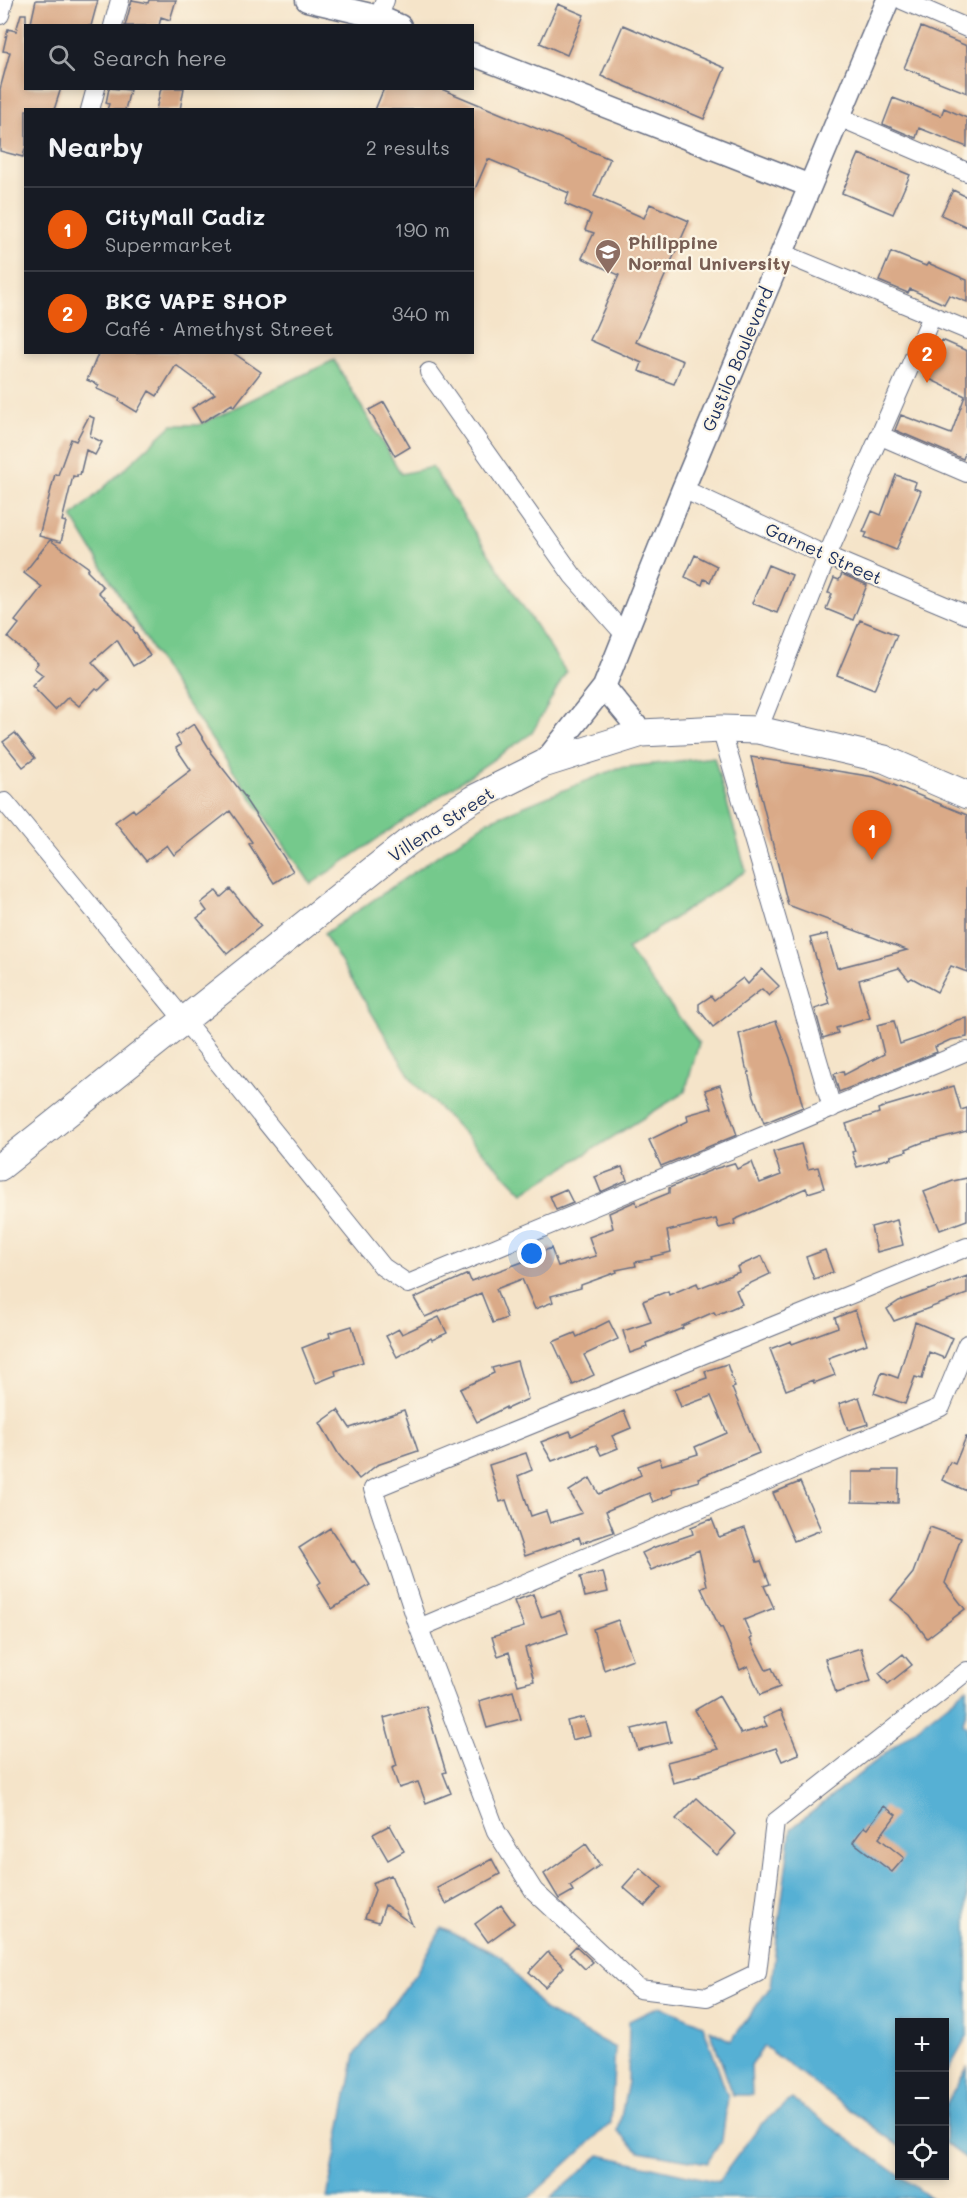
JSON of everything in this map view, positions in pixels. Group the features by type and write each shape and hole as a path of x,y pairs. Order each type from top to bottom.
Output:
{"main road":[{"name":"Villena Street","path":"0,1167 408,842 473,799 543,764 642,733 721,729 758,730 884,759 967,795"}],"street":[{"path":"0,15 4,0"},
{"path":"114,24 120,0"},
{"path":"307,0 382,9 398,24"},
{"name":"Gustilo Boulevard","path":"543,764 604,687 683,489 888,0"},
{"path":"902,0 967,28"},
{"path":"474,55 810,186"},
{"path":"91,108 95,90"},
{"path":"839,117 967,172"},
{"path":"782,253 967,330"},
{"path":"758,730 827,556 932,315"},
{"path":"429,372 573,576 625,635"},
{"path":"880,436 967,473"},
{"name":"Garnet Street","path":"683,489 827,556 967,615"},
{"path":"604,687 642,733"},
{"path":"721,729 831,1108"},
{"path":"5,802 383,1267 408,1284 967,1052"},
{"path":"967,1246 373,1489 418,1628 496,1831 534,1891 639,1989 707,1997 757,1973 775,1822 967,1671"},
{"path":"418,1628 941,1407 967,1344"}],"green space":[{"path":"334,360 401,474 432,467 566,672 532,733 311,884 170,679 72,517 172,425 199,425"},
{"path":"714,757 746,871 627,949 699,1043 685,1092 523,1193 414,1083 324,934 488,821 618,768"}],"water":[{"path":"967,1688 967,1707 963,1723 967,1727 967,2036 949,2068 949,2018 895,2018 895,2143 764,2046 751,2065 752,2095 733,2095 710,2030 731,2041 771,1986 791,1829"},
{"path":"442,1928 502,1957 544,2010 615,2048 611,2123 529,2198 327,2198 355,2054 416,1973"},
{"path":"660,2006 703,2025 728,2097 722,2140 707,2163 639,2151 618,2132 628,2082 629,2021"},
{"path":"967,2068 967,2159 949,2146 949,2099"},
{"path":"792,2099 895,2172 895,2180 906,2180 931,2198 550,2198 600,2155 718,2182 760,2125"}],"building":[{"path":"36,0 98,0 92,24 31,23"},
{"path":"132,0 148,3 149,0 176,0 170,20 161,17 159,24 126,24"},
{"path":"558,4 584,15 567,55 540,43"},
{"path":"21,14 26,14 24,90 60,90 55,108 24,108 23,157 0,151 0,89 10,52 3,51 8,29 16,31"},
{"path":"623,25 725,68 704,119 601,76"},
{"path":"921,27 967,46 967,93 904,68"},
{"path":"109,90 130,90 126,108 108,108 109,104 106,103"},
{"path":"161,90 184,90 180,108 156,108"},
{"path":"383,90 444,90 610,159 594,196 644,218 650,204 689,221 636,342 683,361 674,384 639,371 642,363 590,340 619,275 582,258 594,233 585,230 591,215 565,204 569,193 488,159 474,191 474,108 376,108"},
{"path":"893,98 941,116 944,108 967,118 967,147 919,128 916,138 883,124"},
{"path":"859,154 910,175 893,214 842,193"},
{"path":"953,190 967,197 967,227 941,215"},
{"path":"891,252 926,266 928,263 967,280 967,302 949,295 944,304 910,289 908,293 879,281"},
{"path":"942,340 967,351 967,448 963,459 895,430 901,415 951,434 965,396 925,377"},
{"path":"98,354 235,354 261,372 234,407 232,404 201,423 192,408 215,394 176,365 157,396 149,391 137,412 119,401 120,399 97,389 99,385 87,380"},
{"path":"384,402 410,447 395,456 369,410"},
{"path":"89,416 94,418 90,436 102,442 95,455 86,450 80,475 73,476 62,521 66,522 61,542 39,536 55,474 58,475 71,439 76,441"},
{"path":"896,475 916,482 914,488 921,491 896,550 865,537 867,533 863,532 872,511 881,515"},
{"path":"50,540 89,568 87,571 103,587 98,592 134,628 150,656 133,666 117,640 92,662 109,680 99,690 96,688 79,706 68,697 55,710 32,686 43,675 34,668 38,663 8,638 19,624 15,621 42,587 24,573"},
{"path":"695,555 717,566 710,582 704,579 702,585 685,577"},
{"path":"768,565 792,575 777,613 752,603"},
{"path":"842,574 867,585 853,620 826,609 832,594 828,593 834,578 839,580"},
{"path":"860,620 897,635 874,690 837,675"},
{"path":"194,724 210,752 246,798 293,871 274,883 249,844 252,842 230,811 174,855 167,845 146,861 115,822 133,809 135,812 191,770 176,748 181,745 176,736"},
{"path":"15,733 35,758 23,767 3,742"},
{"path":"751,757 874,777 967,815 967,972 951,966 937,992 912,978 909,980 899,968 859,980 870,1018 836,1028 838,1033 823,1038 815,1009 830,1004 810,938 827,934 837,968 907,950 788,905"},
{"path":"230,889 261,926 227,954 197,918 207,911 201,903 216,891 221,897"},
{"path":"762,969 779,986 769,996 762,989 713,1027 699,1010 699,1004 711,996 714,1000 743,978 748,984"},
{"path":"967,1018 967,1037 950,1040 935,1047 937,1052 839,1092 834,1074 843,1071 844,1075 884,1054 877,1025 894,1021 900,1044"},
{"path":"776,1021 790,1058 803,1107 764,1123 754,1096 748,1073 750,1072 746,1068 739,1034"},
{"path":"720,1085 737,1135 661,1166 649,1140 688,1121 687,1115 712,1108 705,1090"},
{"path":"954,1086 961,1110 967,1108 967,1131 921,1143 906,1149 907,1151 890,1156 891,1158 857,1167 852,1152 855,1151 846,1124 879,1113 878,1109 886,1106"},
{"path":"801,1144 808,1169 818,1167 824,1188 808,1193 806,1188 734,1220 735,1224 719,1228 716,1219 667,1231 671,1252 635,1262 636,1266 616,1270 617,1272 581,1285 581,1288 551,1296 553,1302 535,1309 522,1279 496,1289 507,1318 493,1323 481,1293 425,1317 414,1298 468,1274 471,1281 536,1257 535,1255 551,1248 558,1266 596,1256 589,1237 613,1228 609,1213 636,1201 637,1206 669,1193 669,1188 734,1163 737,1169 752,1162 760,1183 781,1175 773,1152"},
{"path":"622,1167 627,1180 601,1192 595,1177"},
{"path":"967,1178 967,1220 940,1230 924,1192"},
{"path":"566,1189 573,1203 556,1210 550,1196"},
{"path":"897,1220 903,1245 877,1252 871,1227"},
{"path":"825,1250 833,1272 814,1279 806,1257"},
{"path":"762,1256 770,1274 736,1290 742,1304 716,1315 714,1312 682,1326 683,1328 646,1343 647,1347 630,1353 623,1331 651,1322 643,1301 668,1291 669,1295 697,1283 699,1288 739,1272 737,1267"},
{"path":"967,1276 967,1294 894,1321 887,1309 899,1301"},
{"path":"855,1310 867,1344 828,1358 835,1375 786,1390 770,1349 791,1341 792,1344 838,1327 835,1318"},
{"path":"439,1317 447,1333 432,1340 431,1338 397,1357 386,1336 399,1329 402,1334"},
{"path":"609,1321 618,1339 584,1355 594,1375 573,1385 553,1342 575,1333 577,1337"},
{"path":"915,1322 953,1338 944,1358 929,1352 922,1379 915,1377 905,1404 874,1393 882,1372 898,1378"},
{"path":"352,1326 363,1362 335,1371 336,1375 316,1383 302,1348 330,1337 329,1333"},
{"path":"517,1361 528,1399 477,1422 460,1389 494,1373 492,1368"},
{"path":"727,1364 735,1387 732,1388 759,1453 698,1478 699,1481 672,1489 673,1494 653,1502 649,1493 606,1511 614,1532 581,1543 579,1537 525,1556 506,1500 500,1502 489,1465 526,1453 532,1470 518,1476 531,1516 546,1511 550,1523 582,1513 569,1491 590,1478 599,1494 641,1475 638,1466 659,1458 662,1465 698,1454 695,1447 727,1433 711,1396 681,1407 674,1389 707,1378 705,1371"},
{"path":"859,1397 868,1424 848,1430 839,1404"},
{"path":"338,1410 350,1428 404,1410 418,1451 377,1465 359,1479 339,1455 320,1423"},
{"path":"624,1411 631,1428 612,1436 618,1448 601,1455 596,1445 552,1461 541,1442 570,1431 572,1436"},
{"path":"966,1437 967,1491 942,1480 950,1462 955,1464"},
{"path":"874,1470 899,1470 898,1503 852,1502 852,1472 874,1472"},
{"path":"800,1482 821,1530 794,1541 773,1493"},
{"path":"712,1519 719,1537 745,1528 757,1562 761,1561 770,1584 764,1586 774,1608 744,1620 752,1638 750,1639 766,1670 772,1668 780,1687 760,1695 748,1666 740,1670 722,1627 720,1628 701,1588 707,1585 699,1550 651,1570 642,1553 693,1534 691,1527"},
{"path":"930,1527 961,1538 945,1583 965,1609 927,1638 910,1615 891,1600 913,1573"},
{"path":"330,1528 370,1585 332,1609 317,1585 321,1582 299,1548"},
{"path":"603,1572 608,1592 585,1597 580,1577"},
{"path":"533,1594 541,1617 560,1611 568,1633 525,1648 534,1681 518,1685 509,1652 498,1656 492,1637 524,1627 514,1601"},
{"path":"618,1620 633,1659 604,1670 593,1629"},
{"path":"861,1648 871,1681 836,1693 825,1659"},
{"path":"903,1654 912,1665 888,1684 879,1673"},
{"path":"513,1691 521,1719 487,1728 479,1701"},
{"path":"719,1696 741,1734 767,1726 763,1718 781,1710 799,1754 782,1761 776,1748 699,1774 700,1776 673,1783 667,1762 718,1749 695,1710"},
{"path":"426,1706 446,1772 443,1773 451,1793 426,1803 418,1782 399,1788 392,1768 397,1766 384,1718"},
{"path":"584,1717 590,1735 572,1740 567,1721"},
{"path":"666,1721 671,1742 638,1750 632,1729"},
{"path":"697,1798 736,1834 717,1855 676,1819"},
{"path":"884,1806 896,1815 879,1838 904,1858 892,1872 853,1842 864,1827 867,1829"},
{"path":"390,1825 404,1851 388,1860 373,1834"},
{"path":"586,1844 600,1865 570,1886 573,1891 559,1899 544,1874"},
{"path":"492,1859 500,1874 446,1904 437,1888"},
{"path":"640,1868 662,1887 645,1906 623,1887"},
{"path":"391,1875 412,1924 385,1905 379,1922 365,1918 375,1890 372,1883"},
{"path":"501,1905 514,1923 488,1942 475,1924"},
{"path":"576,1946 593,1962 585,1969 569,1953"},
{"path":"548,1952 564,1967 545,1987 529,1972"}],"place":[{"name":"Philippine Normal University","path":"608,275"},
{"name":"BKG VAPE SHOP","path":"927,383"},
{"name":"CityMall Cadiz","path":"872,860"}]}
